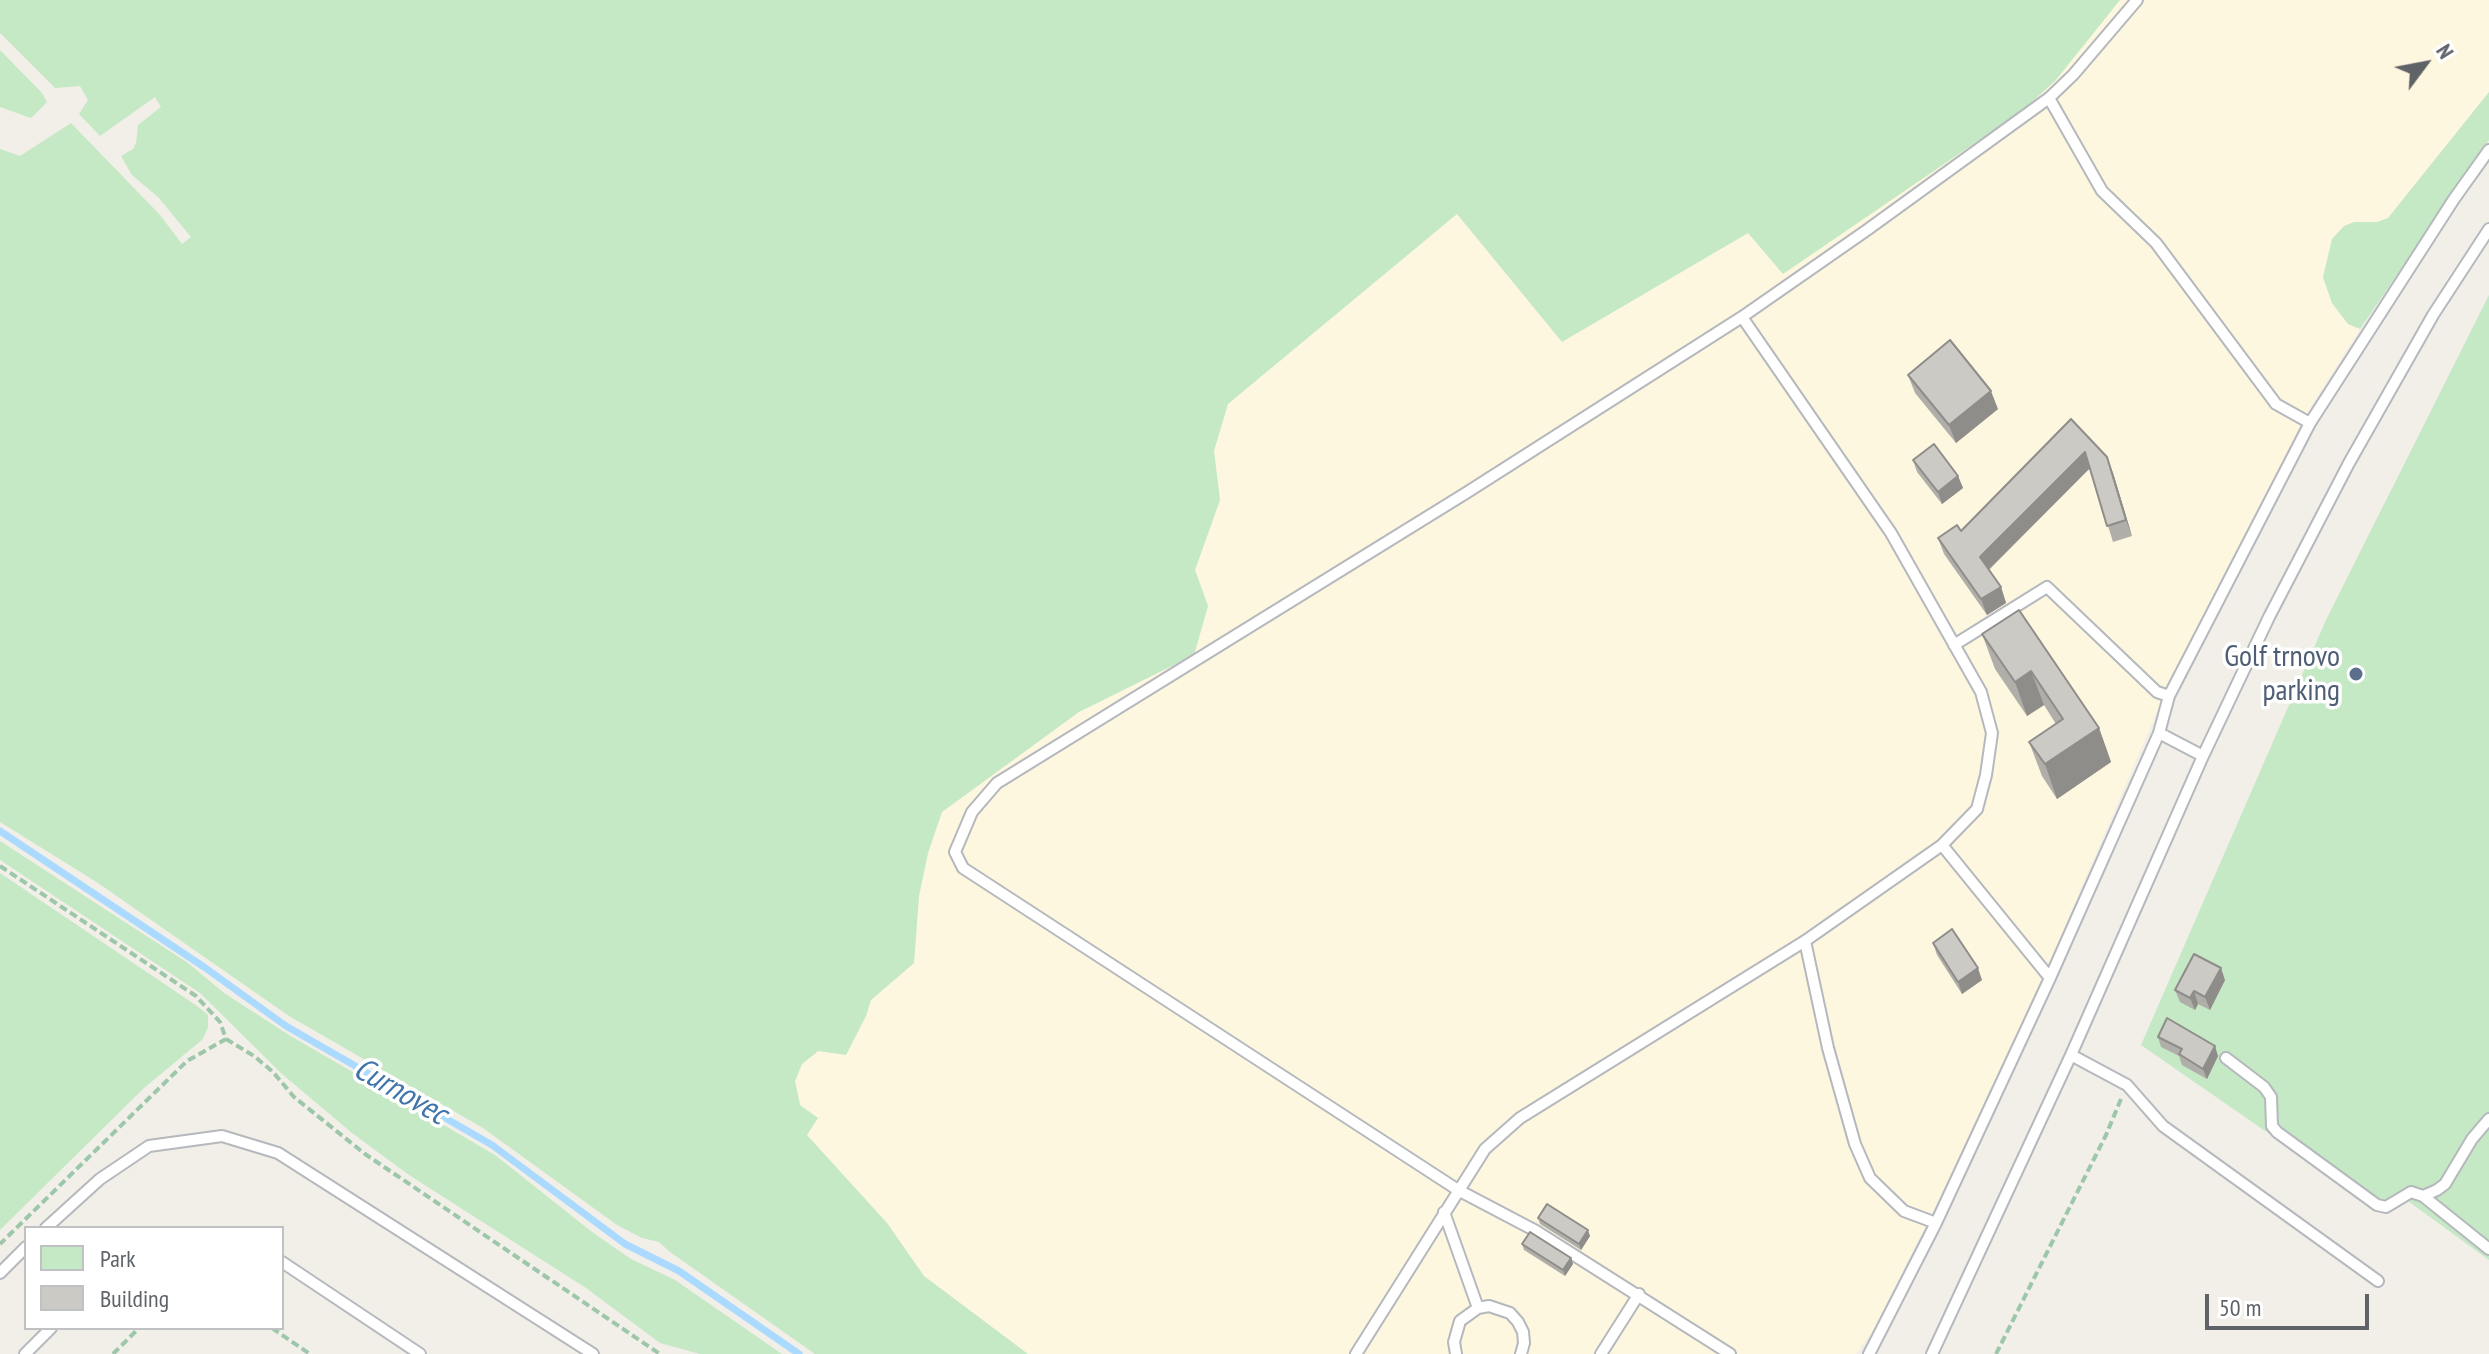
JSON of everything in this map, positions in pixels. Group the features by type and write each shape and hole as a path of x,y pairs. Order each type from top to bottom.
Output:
{"lane":[{"path":"1730,1354 1536,1231 1458,1190 963,868 955,852 972,812 997,783 1466,493 1742,317 2049,98 2073,75 2137,0"},
{"path":"2049,98 2102,191 2156,243 2276,404 2310,423"},
{"path":"1869,1354 1936,1223 2050,978 2159,733 2169,696 2310,423 2454,199 2489,150"},
{"path":"1932,1354 2269,617 2349,463 2433,315 2489,229"},
{"path":"1356,1354 1485,1149 1520,1118 1805,941 1942,845 1977,809 1992,733 1981,692 1891,533 1742,317"},
{"path":"1954,645 2047,587 2157,692 2169,696"},
{"path":"2159,733 2203,756"},
{"path":"1942,845 2050,978"},
{"path":"1805,941 1828,1048 1855,1144 1870,1178 1904,1211 1936,1223"},
{"path":"2071,1055 2127,1085 2163,1126 2378,1281"},
{"path":"2226,1058 2264,1087 2271,1097 2272,1126 2277,1132 2377,1205 2386,1207 2411,1192 2423,1196 2489,1249"},
{"path":"2423,1196 2445,1184 2472,1139 2489,1119"},
{"path":"48,1226 100,1179 149,1146 222,1136 278,1153 593,1354"},
{"path":"1444,1212 1478,1308"},
{"path":"0,1273 24,1249"},
{"path":"284,1263 420,1354"},
{"path":"1601,1354 1639,1294"},
{"path":"1456,1354 1454,1342 1460,1321 1478,1308 1489,1306 1510,1313 1523,1332 1521,1354"},
{"path":"25,1354 49,1330"}],"path":[{"path":"0,866 196,996 220,1022 226,1039 254,1056 273,1072 294,1097 365,1154 660,1354"},
{"path":"0,1244 187,1061 226,1039"},
{"path":"1996,1354 2106,1135 2127,1085"},
{"path":"113,1354 137,1330"},
{"path":"275,1330 310,1354"}],"shaded area":[{"path":"2120,0 2489,0 2489,92 2388,218 2377,222 2354,222 2332,239 2323,278 2332,303 2348,324 2360,329 2305,416 2174,672 2046,970 1937,1203 1872,1332 1856,1354 1028,1354 924,1276 887,1223 806,1135 795,1081 802,1064 866,1016 871,1000 914,963 919,896 928,853 942,812 1079,712 1194,655 1208,606 1195,570 1220,500 1214,451 1227,404 1457,214 1662,282 1749,233 1783,274 2023,110 2055,81"}],"green space":[{"path":"0,0 2120,0 2055,81 2023,110 1783,274 1748,233 1562,342 1457,214 1228,404 1214,451 1220,500 1195,570 1208,606 1194,655 1079,712 942,812 928,853 919,896 914,963 871,1000 846,1055 818,1051 802,1064 795,1081 800,1105 818,1118 807,1135 887,1223 924,1276 1028,1354 815,1354 659,1242 642,1238 617,1225 483,1128 289,1016 98,883 0,822 0,149 20,156 71,123 160,215 182,244 191,237 158,197 132,175 121,156 133,149 138,125 161,107 155,97 100,136 79,114 88,100 80,86 55,88 0,33"},
{"path":"0,50 47,102 31,118 0,107"},
{"path":"2489,92 2489,140 2360,329 2348,324 2332,303 2323,277 2332,239 2344,226 2354,222 2377,222 2388,218"},
{"path":"2489,295 2489,1260 2408,1201 2385,1214 2141,1045 2326,620"},
{"path":"0,841 188,963 224,993 289,1035 495,1155 592,1232 631,1259 675,1280 782,1354 700,1354 660,1343 586,1288 409,1175 352,1133 282,1074 200,993 0,860"},
{"path":"0,873 197,1006 208,1015 208,1027 203,1039 144,1088 0,1230"}],"building":[{"path":"1950,340 1991,391 1949,425 1908,375"},
{"path":"2071,419 2107,457 2126,520 2107,526 2085,452 1980,557 2001,587 1981,599 1938,538 1957,525 1961,531"},
{"path":"1934,444 1958,476 1938,492 1913,460"},
{"path":"2019,610 2099,728 2045,764 2029,742 2063,719 2031,671 2015,682 1982,634"},
{"path":"1952,929 1978,968 1958,982 1933,943"},
{"path":"2194,954 2221,968 2205,997 2194,991 2190,998 2175,990"},
{"path":"2167,1018 2215,1046 2203,1069 2179,1054 2182,1049 2158,1037"},
{"path":"1547,1204 1588,1230 1579,1244 1538,1218"},
{"path":"1530,1232 1571,1258 1563,1270 1522,1244"}],"waterway":[{"name":"Curnovec","path":"0,831 204,967 286,1026 492,1145 625,1244 679,1271 799,1354"}],"place":[{"name":"Golf trnovo parking","path":"2356,674"}]}
